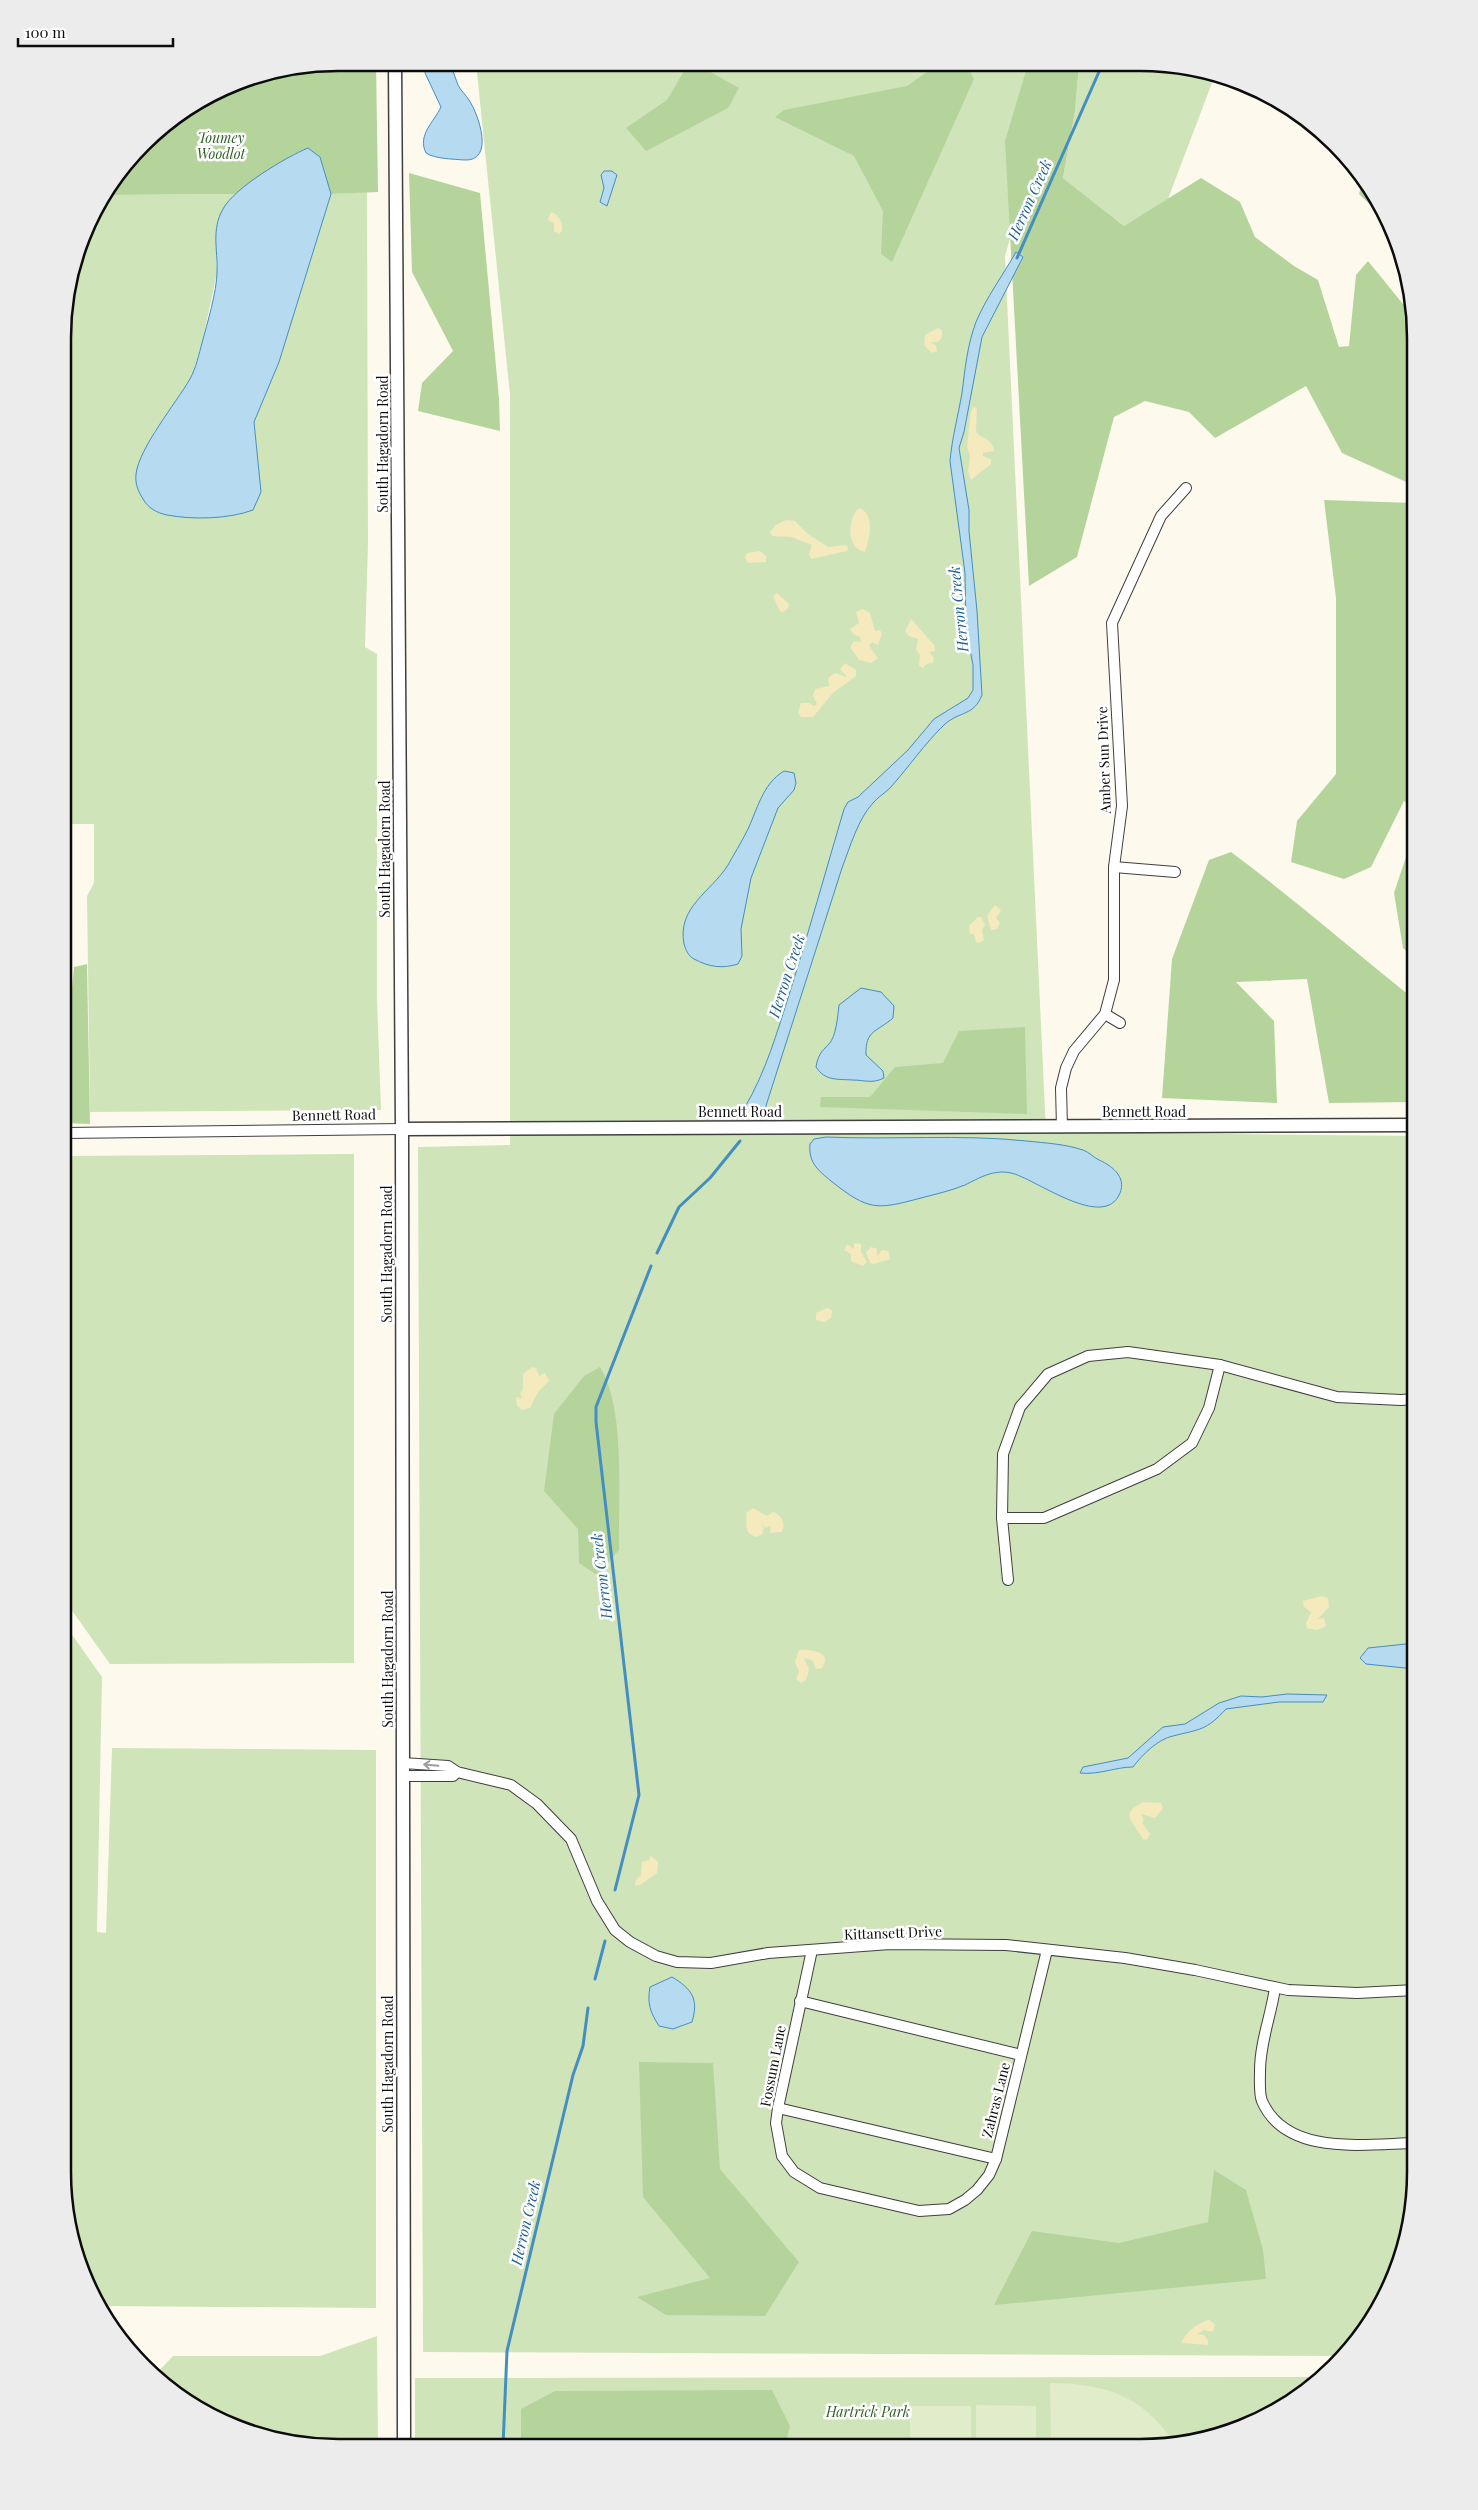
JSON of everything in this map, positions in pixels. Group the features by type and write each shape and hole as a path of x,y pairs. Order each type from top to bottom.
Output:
{"street":[{"name":"South Hagadorn Road","path":"395,71 402,1129 404,2439"},
{"name":"Amber Sun Drive","path":"1062,1127 1061,1088 1066,1068 1074,1051 1105,1014 1114,980 1114,866 1122,806 1112,623 1161,516 1186,488"},
{"path":"1114,866 1175,872"},
{"path":"1105,1014 1120,1023"},
{"name":"Bennett Road","path":"71,1133 402,1129 1407,1126"},
{"path":"1008,1580 1002,1518 1003,1454 1020,1407 1048,1374 1088,1356 1128,1352 1220,1365 1337,1397 1407,1400"},
{"path":"1002,1518 1044,1518 1157,1469 1192,1442 1209,1408 1220,1365"},
{"name":"Kittansett Drive","path":"403,1762 448,1766 457,1772 511,1785 537,1804 571,1839 597,1901 615,1930 630,1942 656,1956 677,1962 711,1962 768,1953 890,1944 1006,1945 1143,1961 1195,1970 1275,1988 1356,1993 1407,1990"},
{"name":"Kittansett Drive","path":"403,1776 453,1776 457,1772"},
{"name":"Fossum Lane","path":"812,1950 778,2108 776,2123 782,2156 794,2172 820,2188 919,2211"},
{"name":"Zahras Lane","path":"919,2211 949,2209 965,2200 990,2175 996,2159 1048,1950"},
{"path":"1275,1988 1264,2032 1260,2070 1261,2100 1273,2119 1284,2129 1305,2139 1364,2144 1407,2143"},
{"path":"800,2001 1021,2055"},
{"path":"778,2108 996,2159"}],"green space":[{"name":"Toumey Woodlot","path":"338,71 376,71 378,192 331,194 320,158 308,149 294,154 235,194 113,195 149,149 190,116 220,99 252,85 286,76"},
{"path":"477,71 1057,71 1005,256 1046,1132 1407,1136 1406,2189 1402,2224 1393,2258 1379,2290 1362,2320 1333,2356 423,2352 418,1147 510,1145 510,395"},
{"path":"684,71 709,71 739,88 728,108 646,151 626,128 667,100"},
{"path":"928,71 970,71 974,79 892,262 881,254 883,211 854,156 775,117 784,110 907,86"},
{"path":"1026,71 1078,71 1075,111 1063,178 1124,226 1201,178 1240,202 1255,237 1294,266 1318,280 1339,347 1349,346 1356,275 1368,261 1404,306 1407,338 1407,482 1342,453 1306,386 1215,438 1189,412 1145,401 1114,417 1077,557 1029,586 1005,141"},
{"path":"1078,71 1157,72 1192,76 1213,81 1168,199 1124,226 1063,178 1075,111"},
{"path":"409,173 480,193 499,399 500,431 418,411 422,383 453,351 412,272"},
{"path":"1361,188 1372,206 1359,194"},
{"path":"367,192 368,543 365,647 377,654 377,999 381,1110 90,1112 87,896 94,883 94,824 71,824 71,338 76,286 80,269 99,220 113,195 235,194 223,210 216,253 217,273 202,343 192,376 171,410 153,433 178,517 238,515 259,470 254,422 279,362 331,194"},
{"path":"1324,500 1407,503 1407,803 1404,801 1371,867 1344,879 1291,862 1297,821 1336,774 1336,598"},
{"path":"1231,852 1407,993 1407,1102 1329,1103 1307,979 1236,982 1274,1021 1277,1103 1162,1098 1172,959 1209,860"},
{"path":"1407,854 1407,951 1403,948 1394,893"},
{"path":"87,964 90,1124 71,1123 71,999 74,967"},
{"path":"1025,1027 1027,1114 820,1107 821,1097 870,1097 895,1067 943,1063 959,1031"},
{"path":"354,1154 354,1663 110,1664 71,1609 71,1156"},
{"path":"600,1367 614,1406 617,1430 619,1455 619,1550 597,1575 579,1563 578,1529 544,1491 554,1414 584,1376"},
{"path":"71,1633 102,1677 97,1932 106,1933 112,1748 376,1750 376,2308 108,2306 99,2290 80,2241 76,2224 71,2172"},
{"path":"639,2062 713,2063 720,2169 799,2262 765,2316 666,2315 637,2297 710,2278 643,2197"},
{"path":"1214,2170 1246,2190 1263,2250 1266,2279 994,2305 1032,2231 1119,2243 1208,2222"},
{"path":"377,2336 378,2439 338,2439 303,2436 286,2434 252,2425 205,2403 176,2384 160,2370 173,2356 320,2356"},
{"name":"Hartrick Park","path":"1310,2377 1273,2403 1226,2425 1192,2434 1140,2439 415,2439 415,2378"},
{"path":"1050,2383 1088,2386 1120,2395 1148,2412 1169,2437 1140,2439 1051,2439"},
{"path":"772,2390 790,2426 787,2439 521,2439 521,2409 555,2391"},
{"path":"976,2405 1036,2406 1036,2439 976,2439"},
{"path":"910,2406 971,2406 971,2439 910,2439"}],"sand":[{"path":"551,212 561,222 562,231 559,234 554,231 554,223 548,220"},
{"path":"938,328 942,330 942,337 938,342 931,342 936,346 937,351 932,353 925,346 924,341 927,334"},
{"path":"973,407 977,408 976,432 992,444 994,451 983,453 983,456 991,459 991,464 971,480 968,471 970,457 967,446"},
{"path":"859,508 868,516 870,528 865,552 854,545 850,532 852,519"},
{"path":"786,520 795,521 808,534 828,547 845,545 848,547 847,551 811,559 809,554 812,545 791,537 772,536 770,532 776,525"},
{"path":"760,551 766,556 766,562 748,563 745,557 747,553"},
{"path":"777,593 789,604 788,608 783,612 780,611 773,596"},
{"path":"863,609 870,613 875,631 880,630 882,634 878,645 872,642 869,646 878,658 871,663 859,660 850,647 854,641 861,642 860,637 853,634 850,629 859,623 856,612"},
{"path":"911,619 935,646 935,651 929,652 934,658 933,663 926,664 923,668 919,666 920,655 916,650 918,639 909,636 905,631"},
{"path":"845,663 856,670 856,676 833,693 813,717 801,717 798,712 801,703 809,703 814,706 817,704 813,696 815,689 829,686 828,678 835,673 847,677 840,669"},
{"path":"995,905 1001,910 996,918 1000,923 997,929 991,930 987,916"},
{"path":"978,917 981,917 985,925 982,930 984,940 980,943 976,942 974,934 970,934 969,926"},
{"path":"854,1243 861,1244 861,1252 867,1262 863,1266 851,1261 851,1254 844,1250 847,1244 854,1249"},
{"path":"871,1247 877,1249 877,1256 882,1250 888,1251 890,1259 874,1264 870,1263 866,1252"},
{"path":"827,1308 832,1310 831,1318 824,1322 816,1320 816,1313"},
{"path":"532,1367 536,1368 539,1376 545,1373 549,1381 538,1392 530,1408 522,1410 517,1405 516,1397 522,1398 520,1393 523,1390 523,1374"},
{"path":"753,1508 767,1516 773,1512 779,1515 783,1523 782,1532 770,1533 771,1526 765,1528 760,1521 764,1528 762,1534 757,1537 749,1533 747,1531 746,1513"},
{"path":"1322,1596 1328,1598 1329,1607 1318,1619 1324,1618 1326,1626 1317,1630 1307,1628 1306,1623 1311,1612 1304,1607 1303,1601"},
{"path":"799,1650 814,1651 825,1658 822,1668 816,1669 812,1660 804,1658 809,1671 806,1680 801,1683 796,1679 799,1672 795,1662"},
{"path":"1143,1802 1161,1803 1163,1808 1155,1818 1141,1814 1144,1820 1142,1823 1150,1834 1147,1840 1143,1839 1131,1821 1129,1814 1133,1808"},
{"path":"651,1856 658,1862 657,1873 640,1885 635,1886 636,1880 641,1875 642,1862 649,1860"},
{"path":"1209,2320 1215,2324 1213,2332 1204,2330 1197,2334 1204,2335 1208,2340 1208,2345 1182,2343 1192,2328"}],"water":[{"path":"425,71 453,71 458,85 473,107 480,126 482,146 479,154 474,159 444,158 426,153 424,146 425,134 441,107"},
{"path":"308,148 320,157 331,194 279,362 254,422 261,492 253,510 243,513 222,517 199,518 177,517 160,513 153,510 143,499 137,487 136,474 139,463 151,439 190,379 196,366 215,288 217,272 216,232 219,217 229,201 249,183 287,158"},
{"path":"604,171 612,171 617,175 607,206 600,202 604,188 601,175"},
{"path":"1016,252 1023,257 982,337 964,432 959,448 969,510 982,695 975,707 951,720 937,732 890,788 873,803 863,817 842,868 764,1112 744,1109 765,1066 790,992 844,809 848,802 858,797 908,750 934,719 968,698 973,690 973,665 966,629 965,573 950,461 970,340 985,304"},
{"path":"784,771 794,773 796,783 794,790 778,808 751,878 741,929 742,956 738,964 726,966 716,966 700,962 690,956 684,944 683,931 690,910 728,865 747,831 765,790"},
{"path":"861,988 881,992 894,1006 893,1018 873,1032 866,1047 866,1055 883,1071 884,1078 868,1081 827,1077 816,1067 818,1059 833,1036 839,1005"},
{"path":"826,1137 952,1137 1002,1139 1062,1145 1085,1151 1109,1166 1121,1179 1121,1190 1118,1197 1109,1205 1096,1207 1066,1198 1011,1173 999,1172 938,1194 893,1205 873,1205 864,1203 844,1191 815,1166 811,1156 810,1144 814,1139"},
{"path":"1407,1644 1407,1668 1366,1664 1360,1658 1368,1648"},
{"path":"1287,1694 1327,1695 1323,1702 1279,1702 1226,1709 1213,1722 1202,1728 1162,1740 1133,1767 1094,1773 1080,1773 1083,1767 1128,1758 1163,1727 1185,1724 1219,1703 1241,1696 1262,1697"},
{"path":"672,1977 689,1990 695,2007 692,2022 673,2029 659,2026 651,2012 649,2003 650,1987"}],"waterway":[{"name":"Herron Creek","path":"1017,258 1099,71"},
{"name":"Herron Creek","path":"657,1253 679,1207 710,1178 740,1141"},
{"name":"Herron Creek","path":"615,1890 639,1795 596,1422 596,1407 651,1266"},
{"name":"Herron Creek","path":"595,1979 605,1941"},
{"name":"Herron Creek","path":"503,2439 507,2351 573,2075 583,2046 588,2008"}]}
